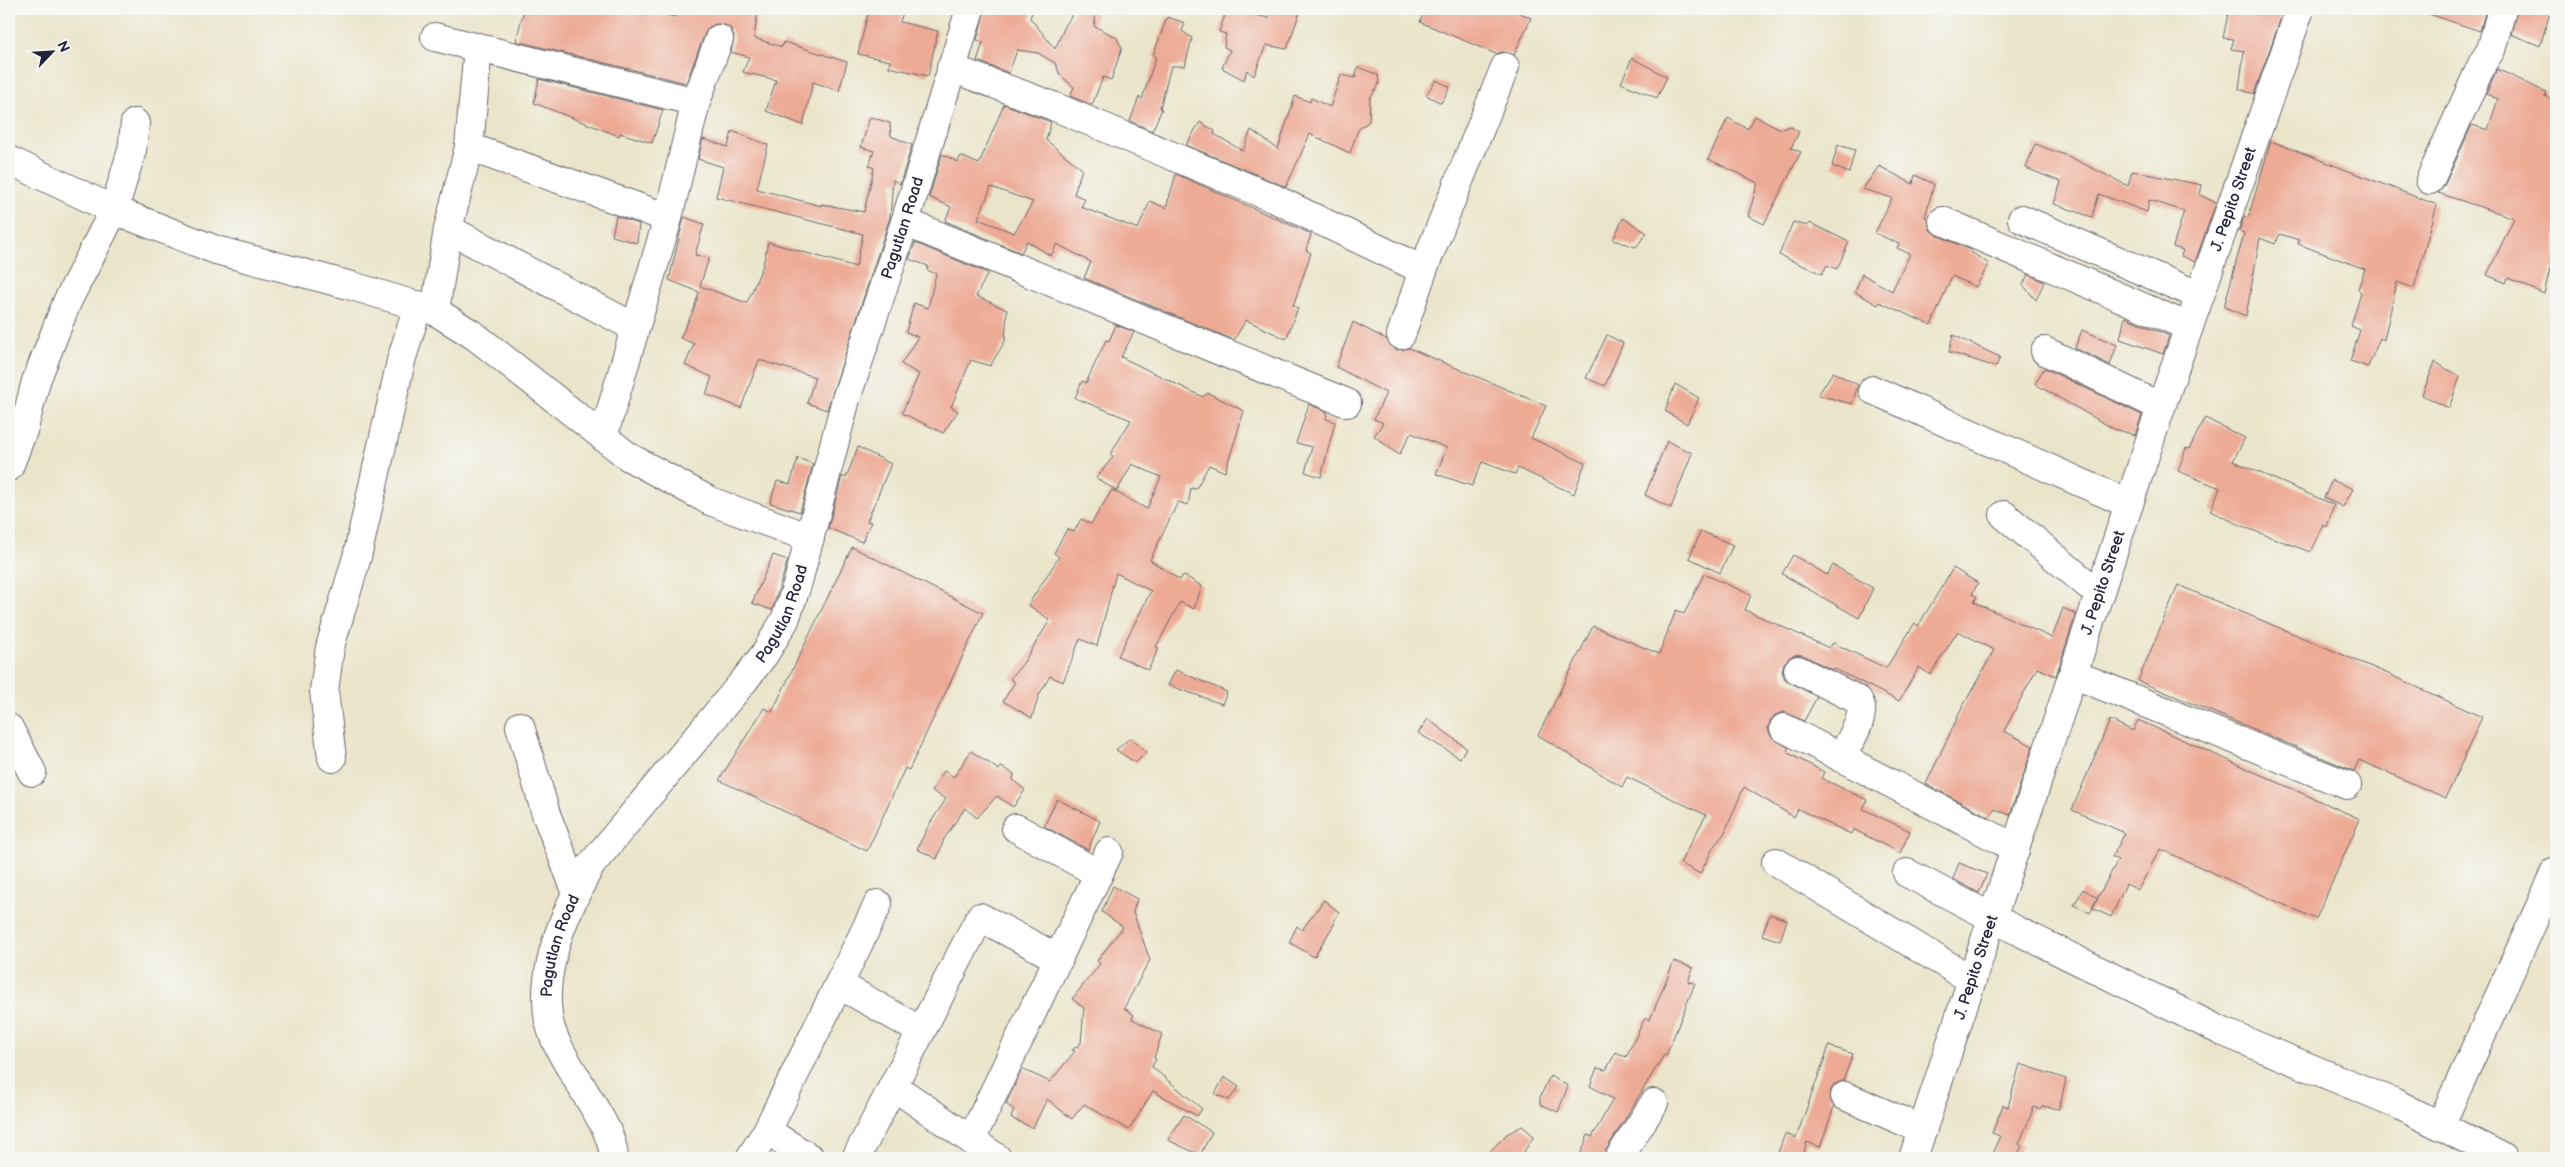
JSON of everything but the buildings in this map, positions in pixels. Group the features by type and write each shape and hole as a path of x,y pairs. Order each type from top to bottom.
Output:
{"street":[{"name":"Pagutlan Road","path":"614,1158 607,1131 560,1049 550,1021 548,988 552,958 576,891 591,865 764,655 785,620 810,538 846,399 905,222 970,9"},
{"name":"J. Pepito Street","path":"1913,1158 2161,407 2300,9"},
{"path":"2430,180 2483,62 2492,50 2502,9"},
{"path":"435,37 478,46 696,102"},
{"path":"602,437 668,218 696,102 719,39"},
{"path":"332,758 324,690 330,646 357,557 401,361 427,308 469,147 478,46"},
{"path":"1402,336 1424,270 1504,67"},
{"path":"951,68 1053,106 1275,199 1424,270"},
{"path":"9,467 24,428 36,381 67,302 114,210 132,150 135,123"},
{"path":"469,147 668,218"},
{"path":"9,160 114,210 216,250 427,308 476,336 629,457 710,501 810,538"},
{"path":"2022,219 2200,296"},
{"path":"1943,221 2189,327"},
{"path":"905,222 1346,403"},
{"path":"448,229 634,327"},
{"path":"2045,352 2161,407"},
{"path":"1872,390 2129,504"},
{"path":"2004,514 2100,594"},
{"path":"1798,670 1858,700 1861,704 1861,715 1841,758"},
{"path":"2073,674 2347,785"},
{"path":"520,726 546,814 576,891"},
{"path":"9,728 32,772"},
{"path":"1784,728 2002,841 2015,851"},
{"path":"971,1140 1104,863 1016,828"},
{"path":"1776,862 1972,980"},
{"path":"2440,1126 2556,871"},
{"path":"1907,873 1993,918 2221,1031 2393,1102 2504,1158"},
{"path":"750,1158 767,1131 878,904"},
{"path":"856,1158 980,917 1058,959"},
{"path":"840,985 922,1031"},
{"path":"894,1086 997,1158"},
{"path":"1845,1096 1922,1130"},
{"path":"1620,1158 1654,1103"},
{"path":"607,1131 634,1158"},
{"path":"767,1131 810,1158"}]}
